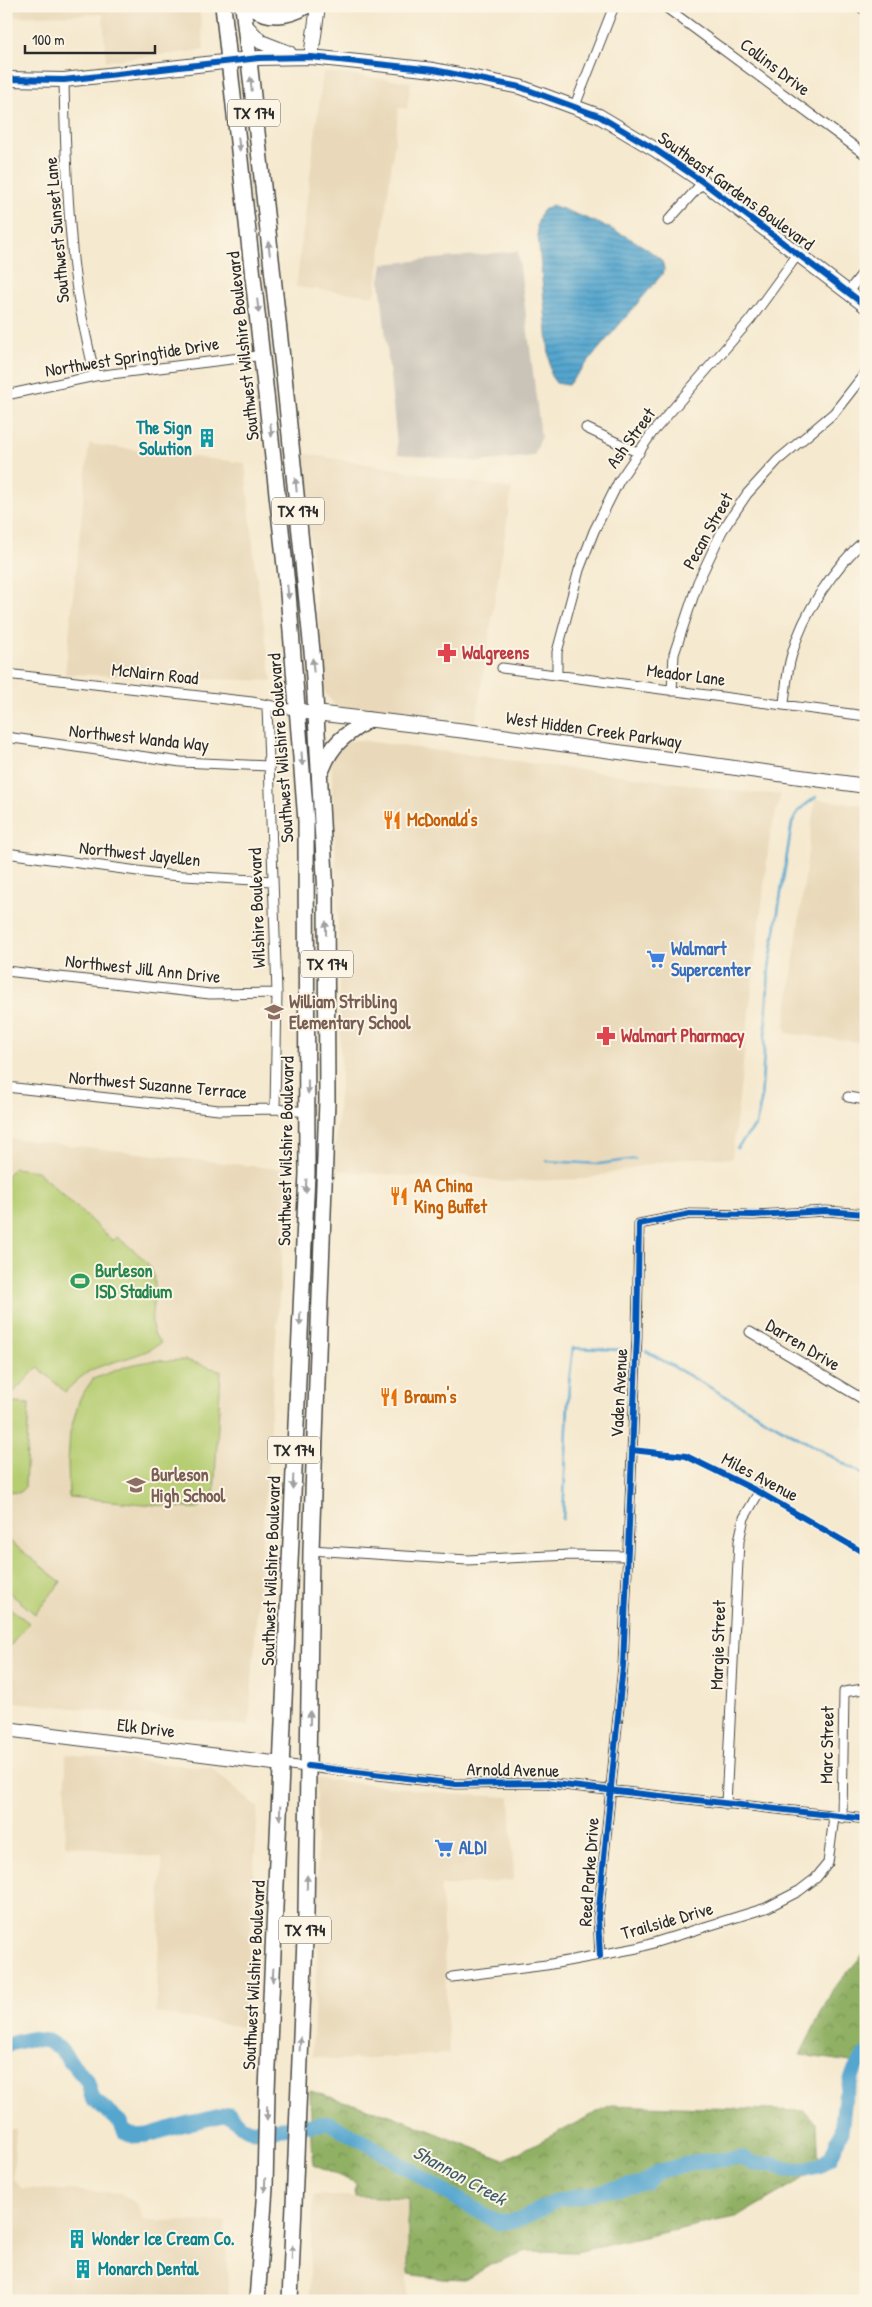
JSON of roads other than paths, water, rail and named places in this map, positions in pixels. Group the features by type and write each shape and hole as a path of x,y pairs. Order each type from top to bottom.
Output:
{"main road":[{"name":"Southwest Wilshire Boulevard","path":"223,6 264,355 299,711 306,821 308,1112 258,2301"},
{"name":"Southwest Wilshire Boulevard","path":"243,6 293,454 317,713 326,894 327,1082 311,1550 306,1915 290,2301"},
{"path":"250,6 266,15 278,15 296,12 306,6"},
{"path":"320,773 327,756 339,739 368,720"},
{"path":"307,1004 317,1021 317,1073 321,1080 327,1082"},
{"path":"302,1271 322,1271"}],"street":[{"path":"245,25 262,42 281,51 307,57 318,6"},
{"path":"574,108 614,6"},
{"name":"Collins Drive","path":"664,6 866,155"},
{"path":"859,6 866,11"},
{"name":"Southeast Gardens Boulevard","path":"6,79 64,80 248,59 307,57 453,74 520,86 599,116 624,130 703,182 866,306"},
{"name":"Southwest Sunset Lane","path":"64,80 66,176 73,261 82,318 95,376"},
{"path":"668,221 703,182"},
{"name":"Ash Street","path":"557,674 557,652 579,570 594,531 620,481 652,433 750,320 798,254"},
{"path":"847,293 866,269"},
{"name":"Northwest Springtide Drive","path":"6,395 95,376 264,355"},
{"name":"Pecan Street","path":"672,691 674,654 698,582 722,531 747,494 778,460 834,413 866,372"},
{"path":"586,428 639,453"},
{"path":"784,703 792,654 803,628 838,567 866,539"},
{"name":"Meador Lane","path":"502,668 672,691 784,703 866,716"},
{"name":"McNairn Road","path":"6,674 243,700 299,711"},
{"name":"Wilshire Boulevard","path":"267,706 277,993 275,1109"},
{"name":"West Hidden Creek Parkway","path":"299,711 466,731 866,786"},
{"name":"Northwest Wanda Way","path":"6,737 181,762 268,766"},
{"name":"Northwest Jayellen","path":"6,854 167,874 272,881"},
{"name":"Northwest Jill Ann Drive","path":"6,971 210,994 277,993"},
{"name":"Northwest Suzanne Terrace","path":"6,1087 219,1110 275,1109 308,1112"},
{"path":"848,1097 866,1100"},
{"name":"Vaden Avenue","path":"612,1791 623,1666 637,1336 638,1224 690,1214 754,1215 826,1211 866,1214"},
{"name":"Darren Drive","path":"750,1332 866,1401"},
{"name":"Margie Street","path":"726,1804 739,1542 744,1518 759,1492"},
{"path":"311,1550 467,1560 570,1555 627,1556"},
{"name":"Marc Street","path":"838,1817 844,1692 863,1689"},
{"name":"Elk Drive","path":"6,1728 282,1764"},
{"name":"Arnold Avenue","path":"282,1764 456,1784 545,1783 866,1820"},
{"name":"Reed Parke Drive","path":"600,1956 598,1918 612,1791"},
{"name":"Trailside Drive","path":"452,1977 546,1965 637,1948 766,1908 799,1891 816,1878 828,1863 838,1817"}],"water":[{"path":"552,205 608,227 635,241 659,258 664,268 664,272 568,385 556,383 551,376 537,225 541,212"}],"waterway":[{"path":"737,1148 756,1125 761,1102 769,969 792,823 799,810 816,797"},
{"path":"547,1161 599,1164 635,1159"},
{"path":"563,1519 569,1382 573,1348 626,1350"},
{"path":"646,1351 866,1476"},
{"name":"Shannon Creek","path":"6,2045 29,2039 48,2041 59,2048 88,2082 92,2098 120,2122 124,2131 133,2136 148,2135 229,2114 241,2126 254,2131 329,2123 375,2148 499,2223 522,2219 556,2201 646,2182 658,2172 693,2162 742,2158 754,2164 775,2164 786,2170 801,2170 819,2166 831,2157 841,2132 845,2097 855,2069 866,2054"}],"place":[{"name":"The Sign Solution","path":"207,438"},
{"name":"Walgreens","path":"447,653"},
{"name":"McDonald's","path":"392,820"},
{"name":"Walmart Supercenter","path":"656,959"},
{"name":"William Stribling Elementary School","path":"274,1012"},
{"name":"Walmart Pharmacy","path":"606,1036"},
{"name":"AA China King Buffet","path":"399,1196"},
{"name":"Burleson ISD Stadium","path":"80,1281"},
{"name":"Braum's","path":"389,1397"},
{"name":"Burleson High School","path":"136,1485"},
{"name":"ALDI","path":"444,1848"},
{"name":"Wonder Ice Cream Co.","path":"77,2239"},
{"name":"Monarch Dental","path":"83,2269"}]}
